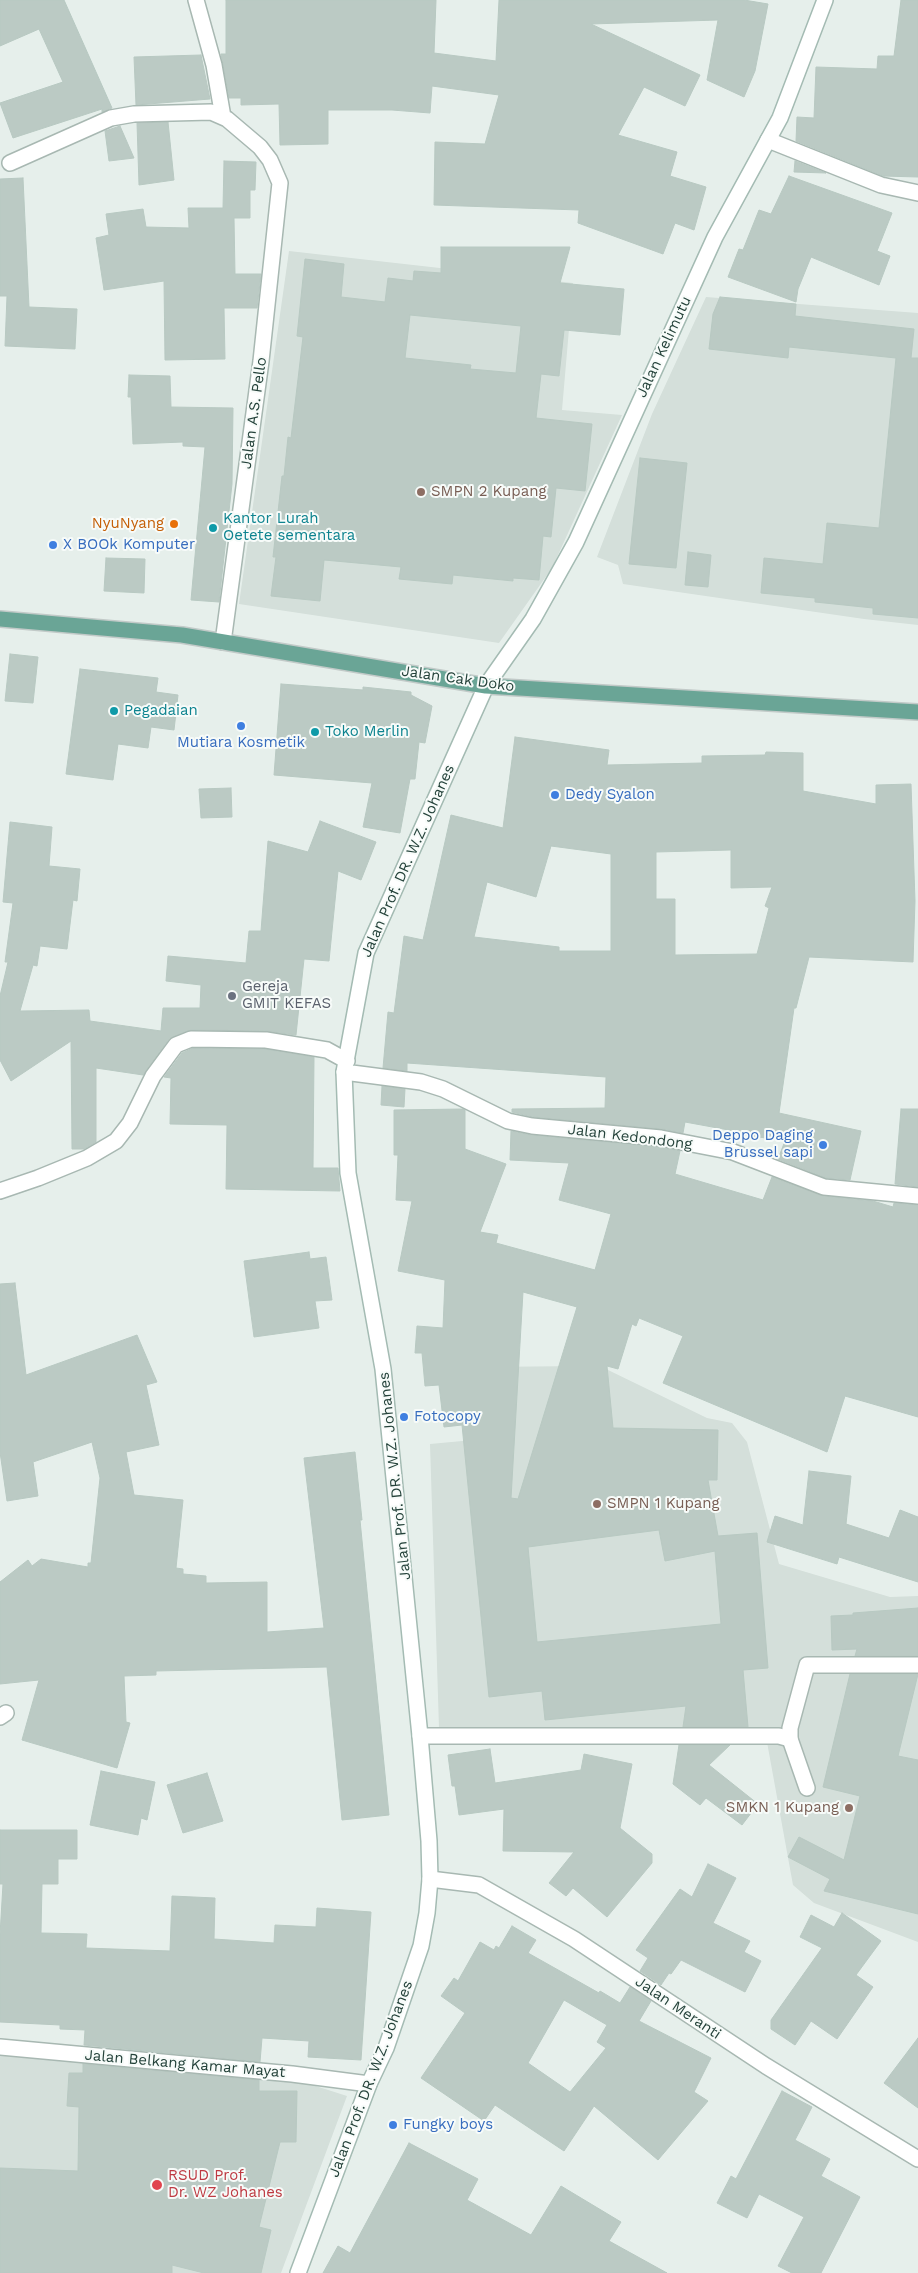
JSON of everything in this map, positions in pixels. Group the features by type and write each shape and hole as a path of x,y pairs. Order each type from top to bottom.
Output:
{"main road":[{"name":"Jalan Cak Doko","path":"0,619 182,634 486,686 918,712"}],"street":[{"path":"196,0 214,65 223,117"},
{"name":"Jalan Kelimutu","path":"486,686 533,618 576,542 716,237 780,118 824,0"},
{"path":"10,162 111,118 134,114 211,112 223,117"},
{"name":"Jalan A.S. Pello","path":"223,117 260,146 270,160 280,183 261,361 223,642"},
{"path":"768,140 880,185 918,193"},
{"name":"Jalan Prof. DR. W.Z. Johanes","path":"298,2273 369,2084 386,2048 421,1946 427,1913 430,1879 429,1841 420,1736 384,1369 348,1173 345,1066 366,953 486,686"},
{"path":"0,1191 86,1158 116,1141 130,1123 153,1076 176,1045 191,1039 266,1040 327,1050 345,1066"},
{"name":"Jalan Kedondong","path":"345,1066 421,1082 443,1089 508,1121 532,1126 661,1138 733,1152 824,1187 918,1196"},
{"path":"807,1788 790,1739 790,1728 807,1665 918,1665"},
{"path":"420,1736 779,1736 790,1739"},
{"name":"Jalan Meranti","path":"430,1879 479,1885 574,1939 766,2066 918,2159"},
{"name":"Jalan Belkang Kamar Mayat","path":"0,2047 292,2074 369,2084"}],"shaded area":[{"name":"SMPN 2 Kupang","path":"289,251 573,283 562,410 622,415 552,568 499,643 239,604"},
{"path":"706,297 918,313 918,625 623,584 618,565 597,557 652,414"},
{"name":"SMPN 1 Kupang","path":"585,1366 606,1369 707,1418 732,1423 747,1442 779,1564 890,1597 918,1596 918,1942 814,1903 793,1885 765,1731 439,1728 430,1444 484,1439 480,1367"},
{"name":"RSUD Prof. Dr. WZ Johanes","path":"0,2055 200,2071 303,2082 347,2096 281,2273 0,2273"}],"building":[{"path":"0,0 64,0 112,108 102,112 102,109 13,138 0,103 63,82 39,29 0,46"},
{"path":"226,0 436,0 434,53 496,61 499,0 744,0 768,4 755,71 744,97 707,80 718,20 591,24 700,75 685,106 644,87 618,135 677,152 670,176 706,187 694,230 675,223 663,254 578,223 579,210 434,205 435,142 485,144 499,95 432,86 430,113 392,110 328,110 328,144 280,145 279,104 241,105 241,98 229,98 221,54 226,54"},
{"path":"901,0 918,0 918,177 883,176 796,141 797,117 814,118 816,67 877,69 878,56 894,56"},
{"path":"201,55 210,99 136,105 134,57"},
{"path":"168,122 174,180 139,185 137,123"},
{"path":"120,126 134,158 109,161 105,131"},
{"path":"224,161 256,162 255,190 250,190 250,218 234,218 235,274 261,274 257,308 224,308 225,359 165,360 164,281 104,290 96,238 109,235 106,214 143,209 146,227 189,228 188,208 223,208"},
{"path":"795,161 826,173 794,172"},
{"path":"789,176 892,213 877,251 890,256 879,285 811,257 798,289 796,302 728,277 739,249 743,250 759,210 771,214"},
{"path":"23,178 29,307 77,309 75,349 5,346 7,296 0,296 0,179"},
{"name":"SMPN 2 Kupang","path":"441,247 570,247 560,283 624,289 620,335 564,330 559,376 541,374 536,418 592,424 585,491 556,488 551,537 543,536 539,580 513,578 513,581 453,575 452,584 399,579 401,567 324,560 320,601 271,596 276,557 273,557 282,476 284,476 288,437 291,438 303,337 297,336 305,259 344,264 341,297 385,302 388,278 413,281 414,271 441,273","holes":["410,315 521,326 516,373 470,369 471,365 405,358"]},
{"path":"720,297 796,304 795,316 914,329 911,358 918,358 918,618 873,614 873,608 815,602 815,598 761,593 764,558 823,564 827,523 879,528 896,358 789,347 788,358 709,349 713,314"},
{"path":"129,375 170,376 171,407 233,408 232,484 219,602 191,600 205,447 183,446 183,442 133,444 131,397 128,397"},
{"path":"640,458 687,463 676,568 629,564"},
{"path":"688,552 711,555 708,587 685,585"},
{"path":"106,558 145,559 144,593 104,591"},
{"path":"10,654 38,657 33,703 5,701"},
{"name":"Pegadaian","path":"80,669 158,678 156,692 178,695 174,730 151,727 148,748 118,744 113,780 66,774"},
{"path":"281,684 363,690 363,687 411,692 411,695 432,706 425,743 419,742 415,779 410,779 400,833 363,827 372,783 274,775"},
{"path":"515,737 609,750 607,765 702,763 702,756 765,755 766,752 803,753 803,791 876,804 876,785 911,784 915,901 913,962 809,957 796,1008 794,1008 779,1113 861,1131 850,1180 826,1178 778,1159 785,1141 733,1133 734,1131 685,1122 683,1133 662,1129 533,1117 512,1112 512,1109 605,1108 606,1077 407,1063 407,1071 383,1068 388,1012 394,1013 404,936 423,940 451,815 503,828","holes":["551,846 611,854 611,951 559,951 559,947 474,937 487,882 536,897","731,850 731,888 772,887 765,906 769,908 757,954 675,955 675,899 656,899 656,852"]},
{"path":"231,788 232,817 201,818 199,789"},
{"path":"320,821 376,842 361,880 338,871 329,961 304,959 296,1035 266,1031 191,1030 169,1039 143,1075 96,1068 96,1142 84,1149 72,1149 71,1041 11,1081 0,1060 0,996 8,962 5,962 13,903 3,902 10,822 52,827 49,866 80,869 77,901 73,900 67,949 40,946 37,966 33,965 20,1011 89,1010 90,1021 161,1031 163,1008 200,1008 201,985 166,981 168,956 246,963 249,931 261,931 268,841 308,852"},
{"path":"193,1048 265,1049 314,1057 313,1168 338,1168 340,1191 226,1189 227,1125 170,1124 171,1078 164,1077 182,1053"},
{"path":"382,1086 405,1089 404,1107 381,1105"},
{"path":"901,1109 918,1109 918,1187 895,1184"},
{"path":"394,1110 465,1110 465,1149 506,1164 480,1232 498,1235 496,1243 595,1270 611,1214 559,1200 569,1163 510,1160 511,1131 531,1135 660,1147 680,1151 675,1174 763,1200 772,1177 823,1196 873,1201 893,1207 894,1203 918,1205 918,1417 845,1396 827,1452 663,1383 683,1336 639,1318 636,1326 632,1324 618,1369 607,1366 613,1428 718,1430 717,1480 708,1480 718,1536 757,1533 768,1668 743,1670 748,1727 683,1727 686,1706 545,1720 542,1691 489,1697 462,1425 444,1427 439,1385 425,1386 422,1353 415,1353 417,1326 443,1328 445,1280 398,1271 412,1201 396,1200 398,1155 394,1155","holes":["523,1292 577,1307 518,1499 511,1498","659,1530 665,1561 715,1551 721,1624 537,1642 528,1547"]},
{"path":"309,1252 310,1259 326,1257 332,1300 315,1301 319,1328 254,1337 244,1261"},
{"path":"15,1283 26,1375 137,1335 157,1382 146,1385 159,1445 126,1452 134,1495 183,1500 176,1568 183,1569 183,1574 206,1576 206,1583 267,1582 267,1632 324,1628 304,1458 355,1452 389,1815 342,1820 327,1667 156,1671 156,1675 124,1676 126,1722 130,1723 117,1768 22,1740 39,1680 0,1684 0,1582 28,1560 32,1566 41,1559 88,1567 88,1563 91,1563 100,1478 92,1442 33,1462 38,1496 7,1501 0,1452 0,1284"},
{"path":"809,1471 851,1476 846,1524 889,1538 900,1510 918,1517 918,1582 839,1557 837,1564 767,1542 775,1516 803,1525"},
{"path":"918,1608 918,1656 855,1656 857,1649 832,1650 831,1616"},
{"path":"850,1674 918,1674 898,1756 918,1760 918,1914 824,1891 830,1879 788,1857 799,1837 844,1860 860,1796 823,1787"},
{"path":"679,1745 730,1745 709,1765 758,1804 742,1825 706,1798 700,1805 673,1784"},
{"path":"490,1749 495,1783 581,1770 584,1754 632,1764 620,1828 652,1854 652,1863 607,1917 573,1888 566,1896 549,1883 574,1852 503,1851 504,1809 459,1815 455,1786 452,1786 448,1755"},
{"path":"101,1771 155,1782 147,1820 141,1818 138,1835 90,1825"},
{"path":"207,1773 223,1821 183,1833 167,1785"},
{"path":"0,1830 77,1830 77,1859 58,1859 58,1884 42,1884 41,1933 87,1934 86,1948 170,1951 172,1896 215,1898 214,1939 274,1943 275,1925 316,1927 317,1908 371,1912 361,2060 308,2057 309,2041 262,2038 260,2062 84,2045 85,2030 60,2029 60,2025 0,2022 0,1935 3,1884 0,1884"},
{"path":"708,1864 736,1878 713,1923 750,1941 744,1952 761,1961 745,1992 681,1960 661,1985 640,1971 648,1958 636,1950 680,1889 692,1897"},
{"path":"842,1913 881,1941 856,1975 873,1987 837,2039 811,2021 795,2045 771,2029 771,2020 822,1948 800,1937 811,1915 834,1927"},
{"path":"512,1926 536,1940 528,1953 599,1993 600,1991 620,2003 630,1987 651,2001 639,2021 711,2058 694,2092 708,2101 658,2160 594,2106 564,2151 495,2105 484,2121 421,2078 465,2013 441,1996 454,1978 458,1981 480,1942 494,1950 496,1946 499,1948","holes":["564,2000 607,2025 597,2042 606,2048 570,2092 528,2063"]},
{"path":"918,2038 918,2108 884,2083"},
{"name":"RSUD Prof. Dr. WZ Johanes","path":"83,2064 259,2080 259,2091 297,2091 296,2142 280,2142 259,2227 271,2230 261,2273 204,2273 172,2265 172,2273 0,2273 0,2168 78,2171 79,2107 67,2106 69,2073 83,2073"},
{"path":"782,2091 812,2107 795,2140 830,2159 821,2176 860,2197 821,2273 792,2273 778,2266 804,2217 759,2194 747,2218 717,2203 731,2176 736,2179"},
{"path":"409,2143 478,2179 467,2200 531,2235 561,2186 621,2222 609,2241 667,2273 323,2273 338,2246 350,2253"}],"place":[{"name":"SMPN 2 Kupang","path":"421,492"},
{"name":"NyuNyang","path":"174,524"},
{"name":"Kantor Lurah Oetete sementara","path":"213,528"},
{"name":"X BOOk Komputer","path":"53,545"},
{"name":"Pegadaian","path":"114,711"},
{"name":"Mutiara Kosmetik","path":"241,726"},
{"name":"Toko Merlin","path":"315,732"},
{"name":"Dedy Syalon","path":"555,795"},
{"name":"Gereja GMIT KEFAS","path":"232,996"},
{"name":"Deppo Daging Brussel sapi","path":"823,1145"},
{"name":"Fotocopy","path":"404,1417"},
{"name":"SMPN 1 Kupang","path":"597,1504"},
{"name":"SMKN 1 Kupang","path":"849,1808"},
{"name":"Fungky boys","path":"393,2125"},
{"name":"RSUD Prof. Dr. WZ Johanes","path":"157,2185"}]}
